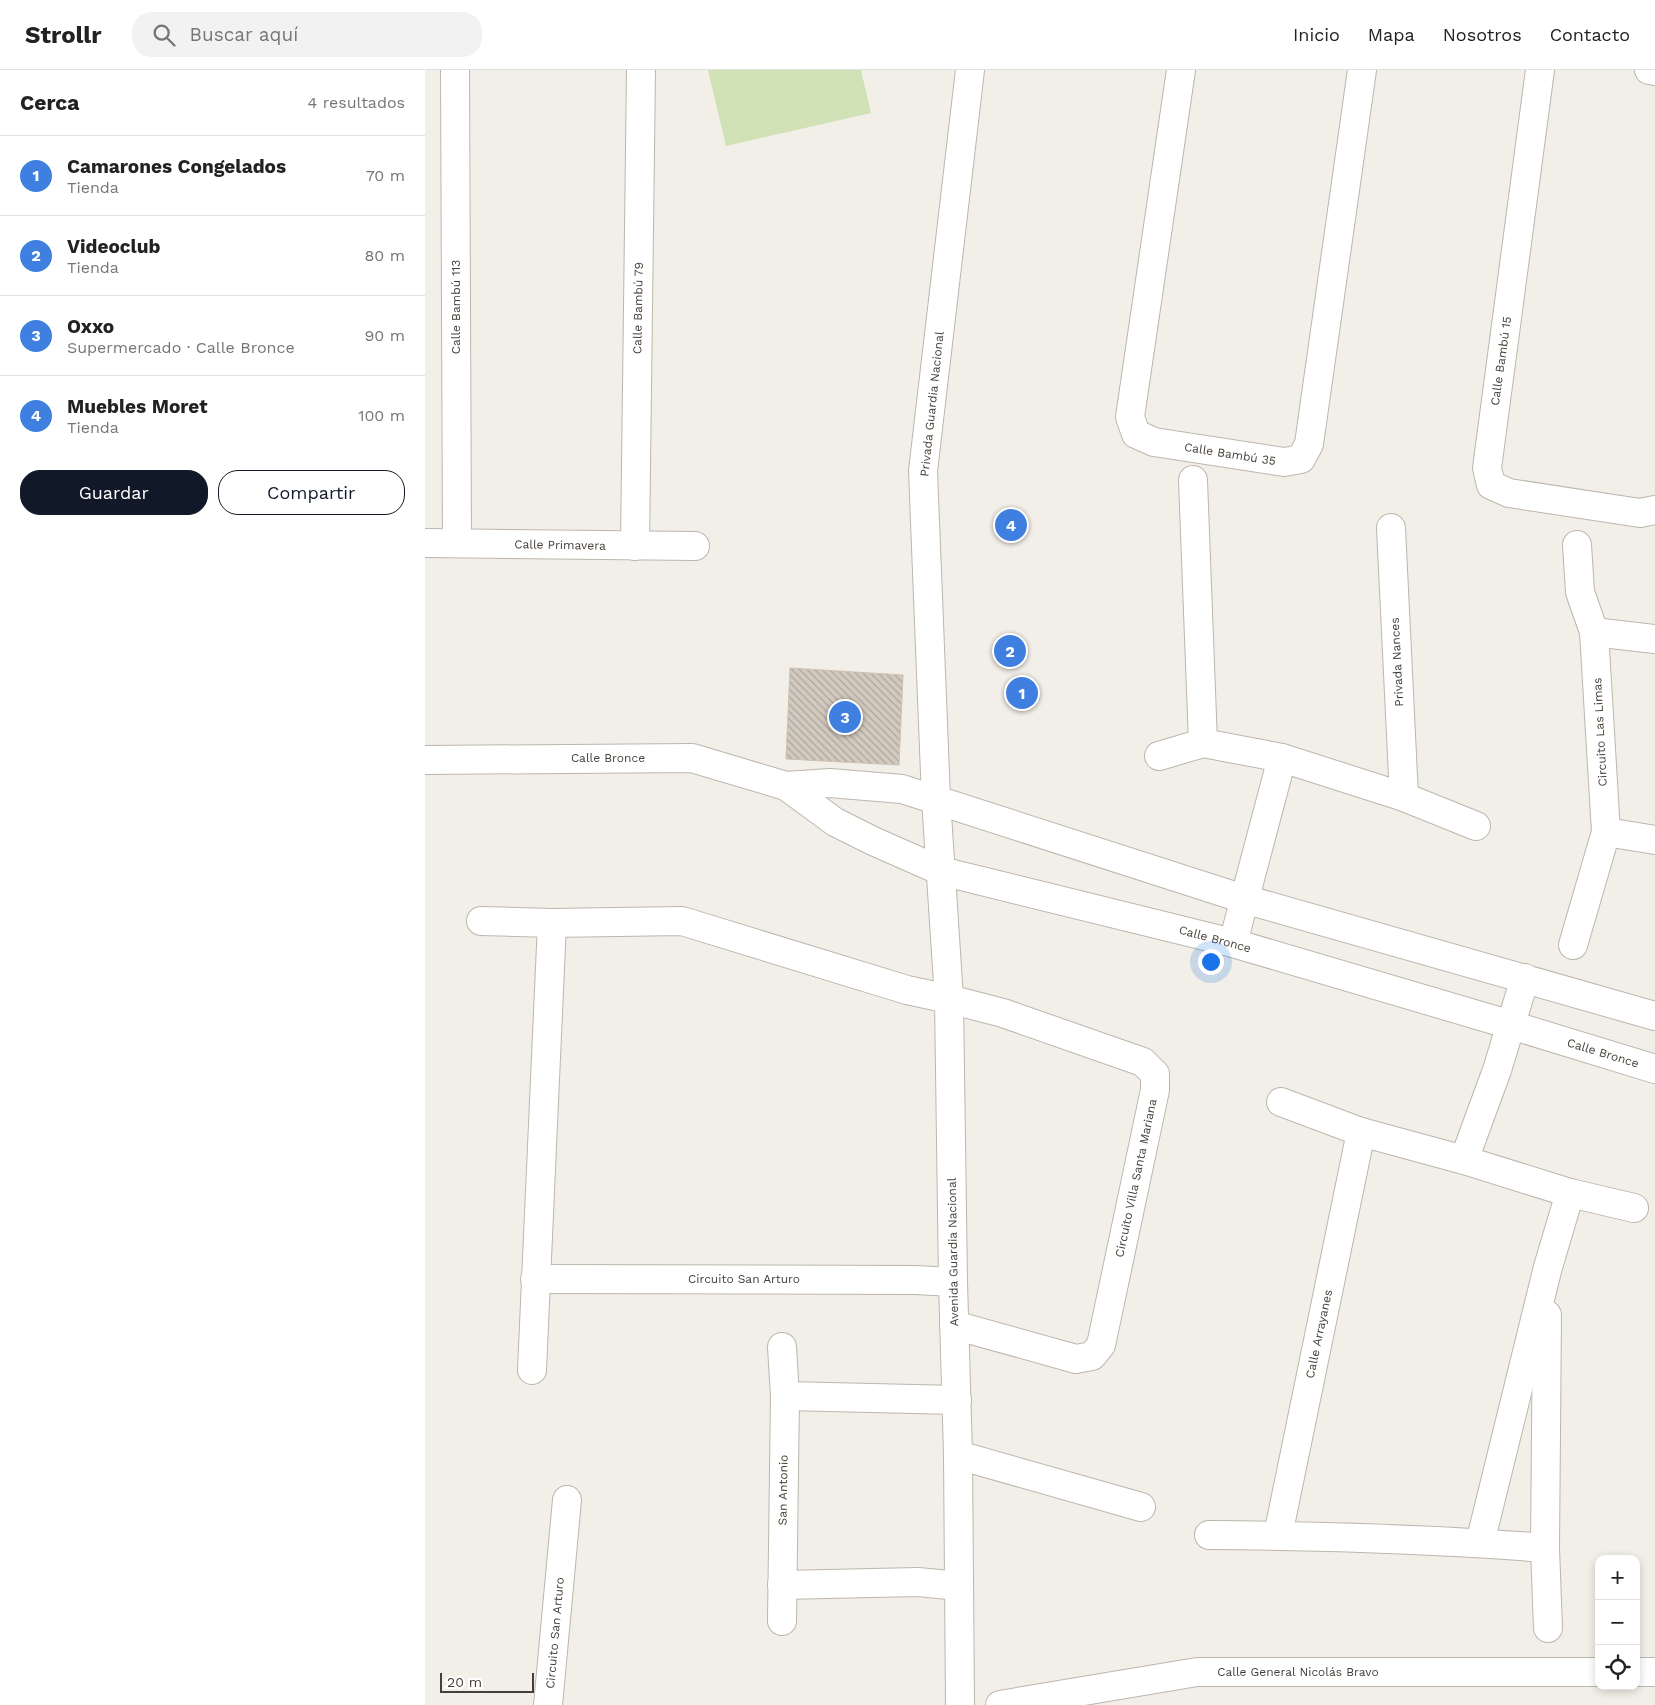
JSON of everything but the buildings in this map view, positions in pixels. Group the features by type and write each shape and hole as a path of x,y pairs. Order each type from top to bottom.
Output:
{"street":[{"name":"Calle Bambú 113","path":"455,70 457,543"},
{"name":"Calle Bambú 79","path":"635,546 641,70"},
{"name":"Privada Guardia Nacional","path":"936,799 923,471 970,70"},
{"name":"Calle Bambú 35","path":"1181,70 1130,417 1136,434 1154,442 1284,462 1301,458 1309,444 1362,70"},
{"name":"Calle Bambú 15","path":"1540,70 1487,468 1491,485 1509,493 1640,513 1655,510"},
{"path":"1649,70 1655,71"},
{"path":"1193,480 1203,743"},
{"name":"Privada Nances","path":"1391,528 1404,797"},
{"name":"Calle Primavera","path":"425,544 695,546"},
{"name":"Circuito Las Limas","path":"1573,945 1605,832 1594,632 1581,592 1577,546"},
{"path":"1594,632 1655,639"},
{"path":"1159,756 1203,743 1282,758 1404,797 1476,826"},
{"name":"Calle Bronce","path":"425,760 692,758 786,786 835,822 873,842 941,870 1233,943 1655,1069"},
{"path":"1233,943 1282,758"},
{"name":"Calle Bronce","path":"786,786 830,783 901,789 1244,899 1655,1016"},
{"name":"Avenida Guardia Nacional","path":"936,799 949,999 953,1282 958,1455 960,1705"},
{"path":"1605,832 1655,840"},
{"path":"481,921 552,923 682,921 907,990 949,999"},
{"path":"532,1370 552,923"},
{"path":"1464,1160 1497,1070 1525,978"},
{"name":"Circuito Villa Santa Mariana","path":"949,999 1003,1013 1143,1062 1155,1074 1155,1090 1101,1345 1092,1356 1077,1360 954,1325"},
{"path":"1281,1102 1361,1132 1464,1160 1570,1193 1634,1208"},
{"name":"Calle Arrayanes","path":"1278,1536 1361,1132"},
{"path":"1481,1543 1547,1267 1570,1193"},
{"path":"1547,1267 1545,1548 1548,1628"},
{"name":"Circuito San Arturo","path":"535,1279 905,1280 953,1282"},
{"name":"San Antonio","path":"782,1347 785,1396 782,1621"},
{"path":"785,1396 957,1400"},
{"path":"958,1455 1141,1507"},
{"name":"Circuito San Arturo","path":"548,1705 567,1500"},
{"path":"1209,1535 1481,1543 1545,1548"},
{"path":"782,1585 918,1582 959,1586"},
{"name":"Calle General Nicolás Bravo","path":"1000,1705 1197,1672 1595,1672"},
{"path":"1640,1672 1655,1672"}],"green space":[{"path":"708,70 861,70 871,113 726,146"}],"place":[{"name":"Muebles Moret","path":"1011,525"},
{"name":"Videoclub","path":"1010,651"},
{"name":"Camarones Congelados","path":"1022,693"},
{"name":"Oxxo","path":"845,717"}]}
